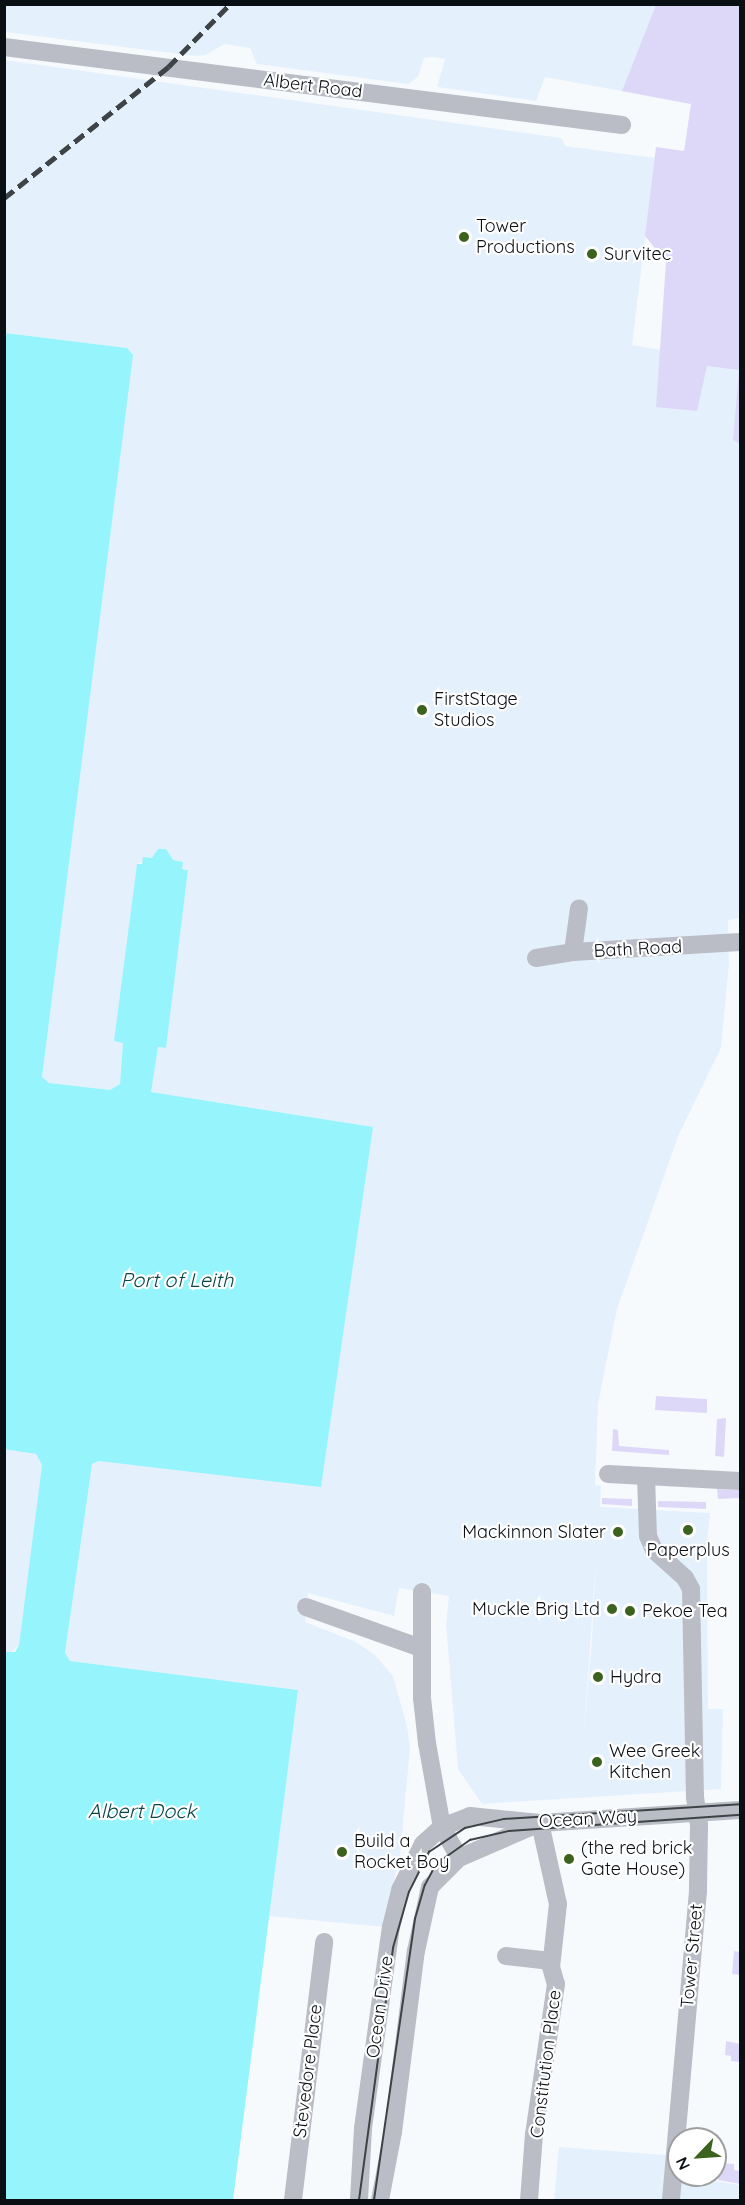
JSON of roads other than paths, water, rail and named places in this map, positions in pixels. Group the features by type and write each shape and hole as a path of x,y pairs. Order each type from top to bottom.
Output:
{"street":[{"name":"Albert Road","path":"4,46 622,125"},
{"path":"573,952 579,908"},
{"name":"Bath Road","path":"536,958 573,952 741,942"},
{"path":"608,1474 741,1481"},
{"name":"Tower Street","path":"646,1476 648,1536 654,1550 685,1578 691,1589 698,1891 671,2200"},
{"path":"422,1592 421,1648 427,1743 442,1827 459,1858"},
{"path":"306,1607 421,1648"},
{"name":"Ocean Way","path":"480,1816 540,1823 741,1810"},
{"name":"Ocean Drive","path":"359,2200 363,2128 391,1927 411,1864 423,1844 442,1827 460,1818 480,1816"},
{"name":"Ocean Drive","path":"380,2200 421,1920 430,1887 459,1858 540,1823"},
{"name":"Constitution Place","path":"529,2200 534,2134 556,1984 551,1961 558,1904 540,1823"},
{"name":"Stevedore Place","path":"293,2200 324,1942"},
{"path":"506,1956 551,1961"}],"water":[{"name":"Port of Leith","path":"5,333 127,348 133,355 42,1077 49,1083 110,1090 120,1084 123,1043 114,1041 137,864 142,864 143,857 152,858 158,849 166,849 173,860 183,862 182,869 188,870 166,1048 158,1047 151,1092 373,1127 321,1487 99,1461 92,1464 65,1653 70,1661 298,1690 233,2200 5,2200 5,1652 15,1652 19,1645 42,1465 36,1454 4,1449"}],"tram line":[{"path":"359,2200 393,1948 409,1892 429,1852 465,1828 504,1819 740,1804"},
{"path":"374,2200 415,1919 425,1885 436,1864 470,1840 509,1831 740,1815"}],"railway":[{"path":"4,198 168,67 230,4"}],"place":[{"name":"Tower Productions","path":"464,237"},
{"name":"Survitec","path":"592,254"},
{"name":"FirstStage Studios","path":"422,710"},
{"name":"Paperplus","path":"688,1530"},
{"name":"Mackinnon Slater","path":"618,1532"},
{"name":"Muckle Brig Ltd","path":"612,1609"},
{"name":"Pekoe Tea","path":"630,1611"},
{"name":"Hydra","path":"598,1677"},
{"name":"Wee Greek Kitchen","path":"597,1762"},
{"name":"Build a Rocket Boy","path":"342,1852"},
{"name":"(the red brick Gate House)","path":"569,1859"}],"water label":[{"name":"Albert Dock","path":"142,1810"}]}
